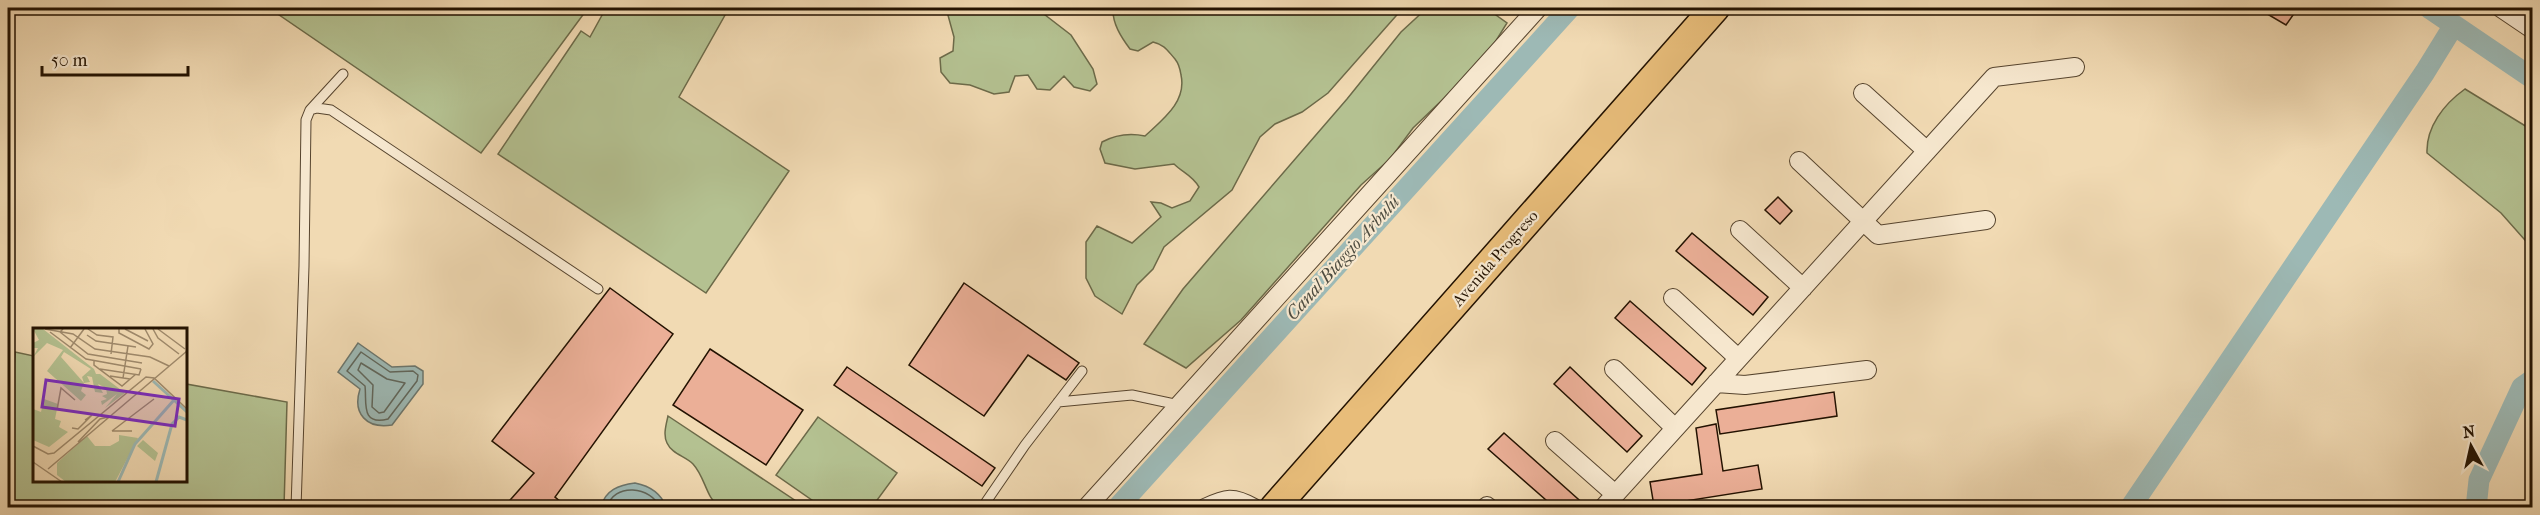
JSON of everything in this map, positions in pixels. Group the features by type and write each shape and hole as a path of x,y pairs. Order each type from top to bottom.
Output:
{"main road":[{"name":"Avenida Progreso","path":"1274,507 1715,8"}],"street":[{"path":"1086,507 1538,8"},
{"path":"2501,8 2532,29"},
{"path":"1603,507 1994,77 2075,67"},
{"path":"1863,93 1927,152"},
{"path":"1799,161 1874,233 1883,236 1986,220"},
{"path":"1740,230 1803,288"},
{"path":"1673,298 1738,358"},
{"path":"1614,369 1675,428"},
{"path":"1716,383 1745,385 1867,370"},
{"path":"1555,441 1615,494"},
{"path":"1205,507 1227,499 1239,499 1254,507"}],"lane":[{"path":"296,507 306,120 310,110 344,75"},
{"path":"326,94 327,105 331,110 598,289"},
{"path":"310,110 317,108 331,110"},
{"path":"986,502 1082,371"},
{"path":"1058,402 1132,396 1179,405"}],"green space":[{"path":"269,8 588,8 481,153"},
{"path":"606,8 729,8 679,97 789,171 706,293 498,154 581,31 590,37"},
{"path":"946,8 1036,8 1071,35 1093,69 1097,84 1090,91 1074,87 1064,76 1050,90 1037,89 1028,75 1015,76 1009,92 994,94 970,85 950,83 941,72 940,58 953,51 954,37"},
{"path":"1113,8 1403,8 1328,93 1302,112 1275,124 1260,137 1232,190 1164,247 1153,269 1137,285 1122,314 1095,296 1086,278 1086,242 1097,226 1132,243 1161,217 1151,202 1172,208 1190,201 1199,187 1174,164 1135,169 1105,163 1100,149 1102,142 1123,135 1145,136 1172,110 1182,85 1178,64 1163,46 1153,42 1138,51 1130,49 1120,35"},
{"path":"1427,8 1486,8 1507,23 1484,60 1413,128 1390,159 1361,185 1241,320 1186,368 1144,344 1183,289 1347,99 1401,32"},
{"path":"2465,89 2532,130 2532,248 2501,213 2427,153 2427,143 2433,125 2443,109"},
{"path":"15,352 33,356 33,482 188,482 188,384 287,402 284,507 8,507 8,462"},
{"path":"668,416 805,507 719,507 711,498 693,464 672,450 667,443 665,433"},
{"path":"818,417 897,473 872,507 822,507 776,475"}],"water":[{"path":"358,343 392,367 415,366 423,371 423,384 392,425 375,425 364,418 358,406 360,389 338,372"},
{"path":"635,483 654,491 666,507 601,507 609,492"}],"building":[{"path":"2257,8 2298,8 2286,25"},
{"path":"1778,197 1792,211 1780,224 1765,210"},
{"path":"1692,233 1768,297 1753,315 1676,251"},
{"path":"964,283 1079,363 1066,380 1028,355 984,416 909,365"},
{"path":"610,288 673,334 555,497 567,507 504,507 534,473 492,441"},
{"path":"1630,301 1706,368 1692,385 1615,318"},
{"path":"710,349 803,410 766,465 673,405"},
{"path":"847,367 995,468 982,486 834,385"},
{"path":"1570,367 1642,436 1627,452 1554,384"},
{"path":"1834,392 1837,416 1720,434 1716,410"},
{"path":"1716,424 1723,471 1758,465 1762,489 1654,506 1650,482 1702,474 1696,428"},
{"path":"1504,433 1587,507 1554,507 1488,449"}],"waterway":[{"name":"Canal Biaggio Arbulú","path":"1117,508 1570,8"},
{"name":"Canal Biaggio Arbulú","path":"2429,8 2532,78"},
{"path":"2130,508 2425,72 2454,25"},
{"path":"2476,508 2479,480 2522,387 2532,380"}]}
